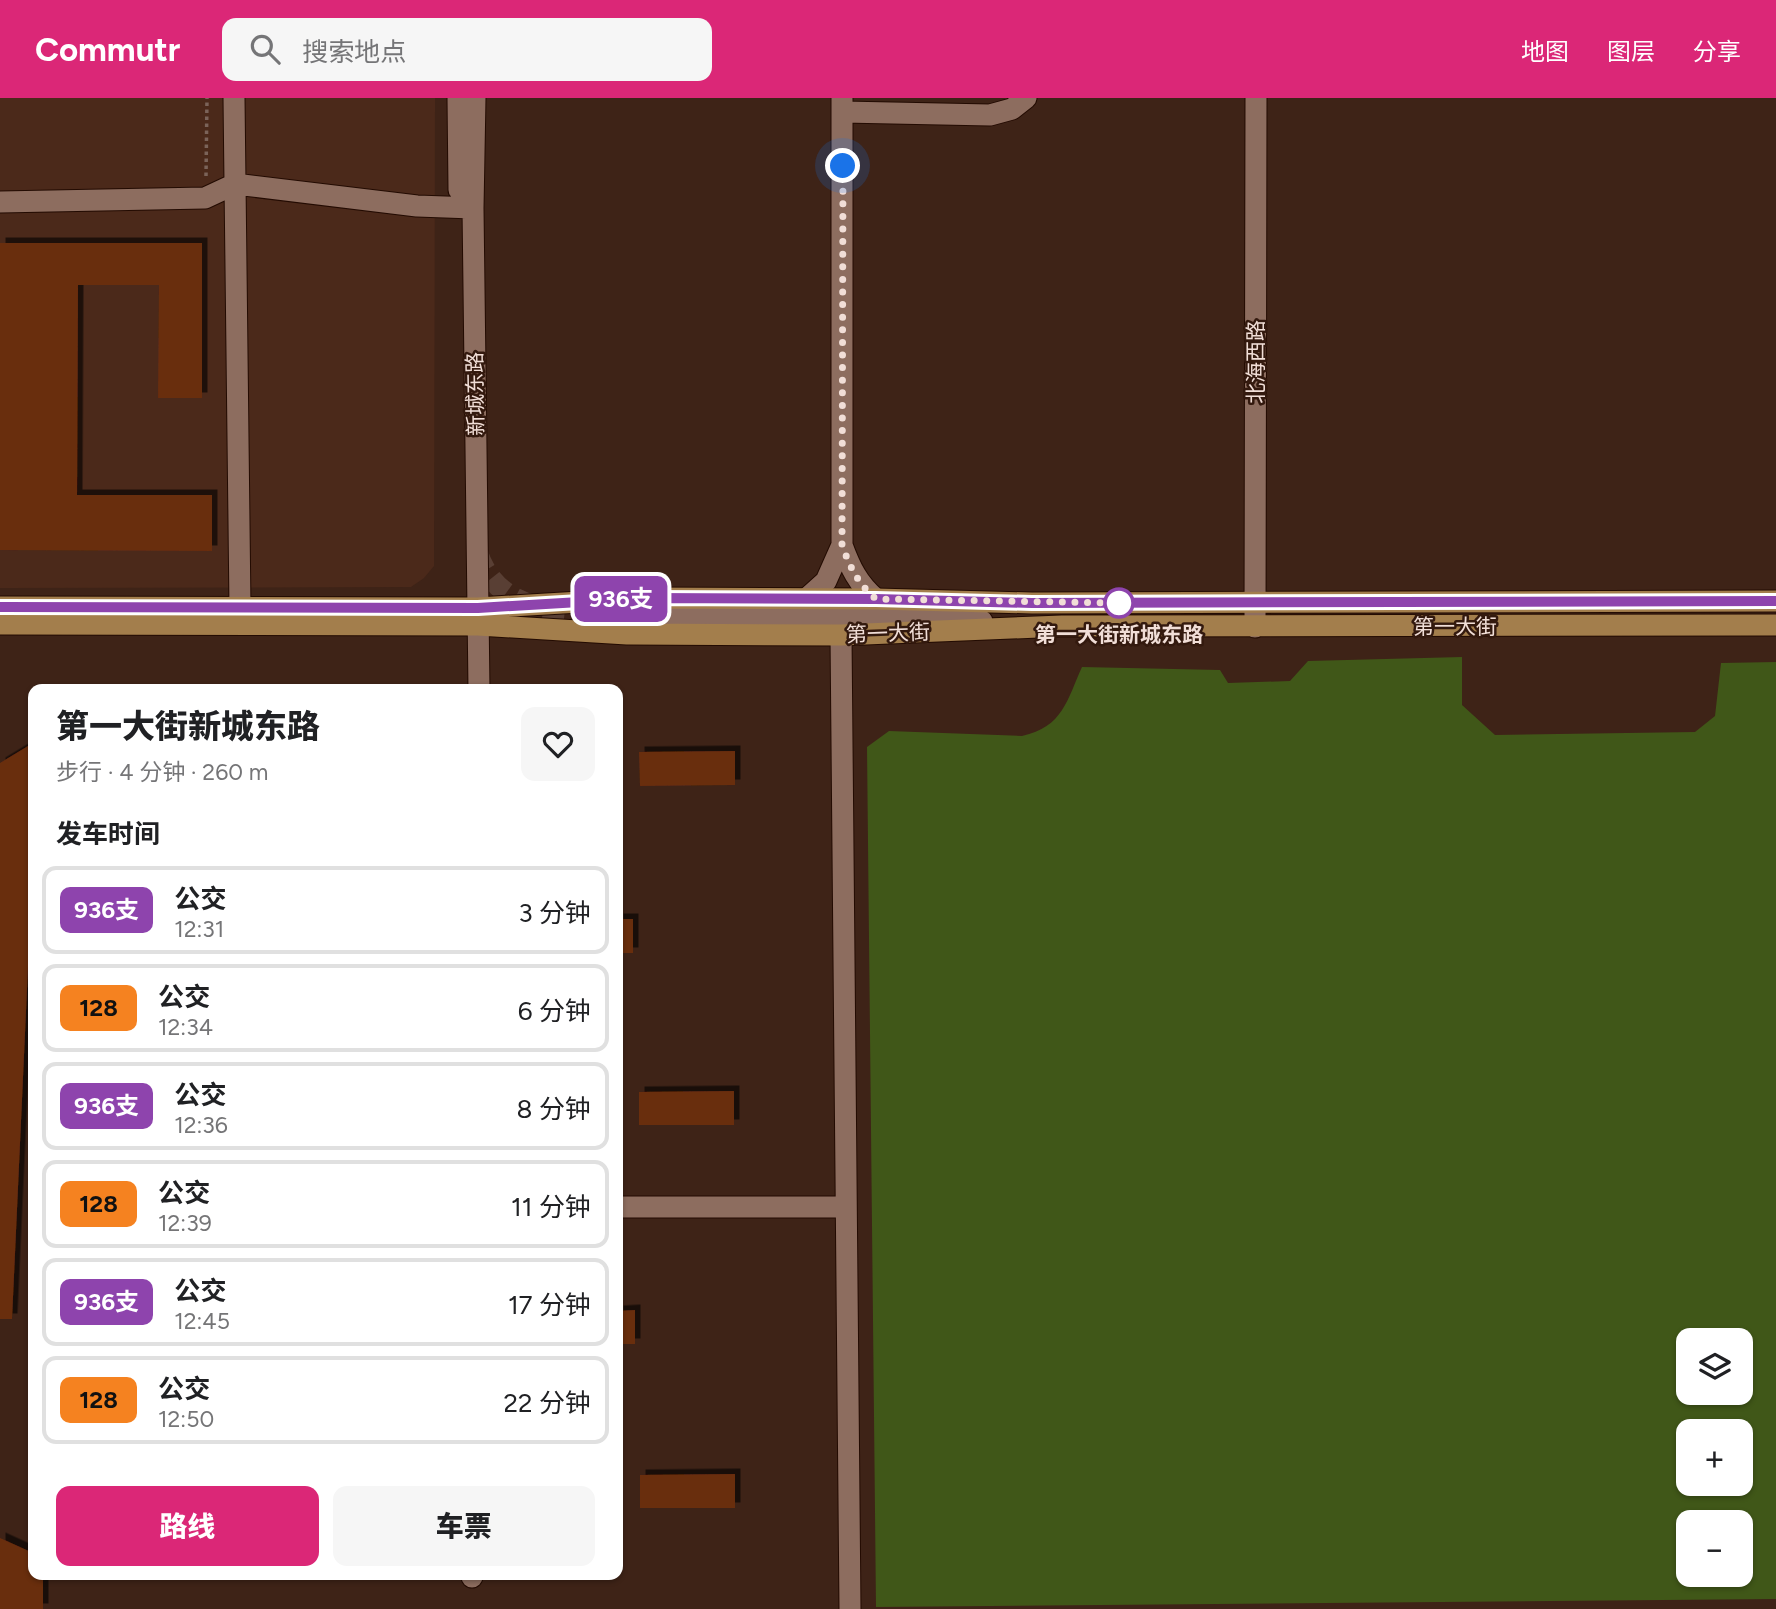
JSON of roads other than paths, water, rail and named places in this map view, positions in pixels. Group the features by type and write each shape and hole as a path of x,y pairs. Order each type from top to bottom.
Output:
{"main road":[{"name":"第一大街","path":"0,624 471,616 634,599 806,598 1032,603 1776,601"},
{"name":"第一大街","path":"0,607 240,608 471,616 627,634 841,635 1062,626 1776,625"}],"street":[{"path":"234,98 240,608"},
{"name":"新城东路","path":"458,98 466,208 471,616 478,684"},
{"name":"新城东路","path":"466,208 475,98"},
{"path":"876,599 851,570 842,545 843,105 990,115 1012,109 1026,98"},
{"name":"北海西路","path":"1255,627 1256,98"},
{"path":"0,202 205,198 234,184 417,206 466,208"},
{"path":"806,598 827,582 842,545"},
{"path":"631,615 858,615 1062,626"},
{"name":"新城东路","path":"465,684 471,616"},
{"path":"841,635 850,1609"},
{"path":"623,1207 846,1207"}],"tunnel":[{"path":"477,551 487,573 502,589 520,600 562,611 631,615"}],"place":[{"name":"第一大街新城东路","path":"1119,603"}]}
